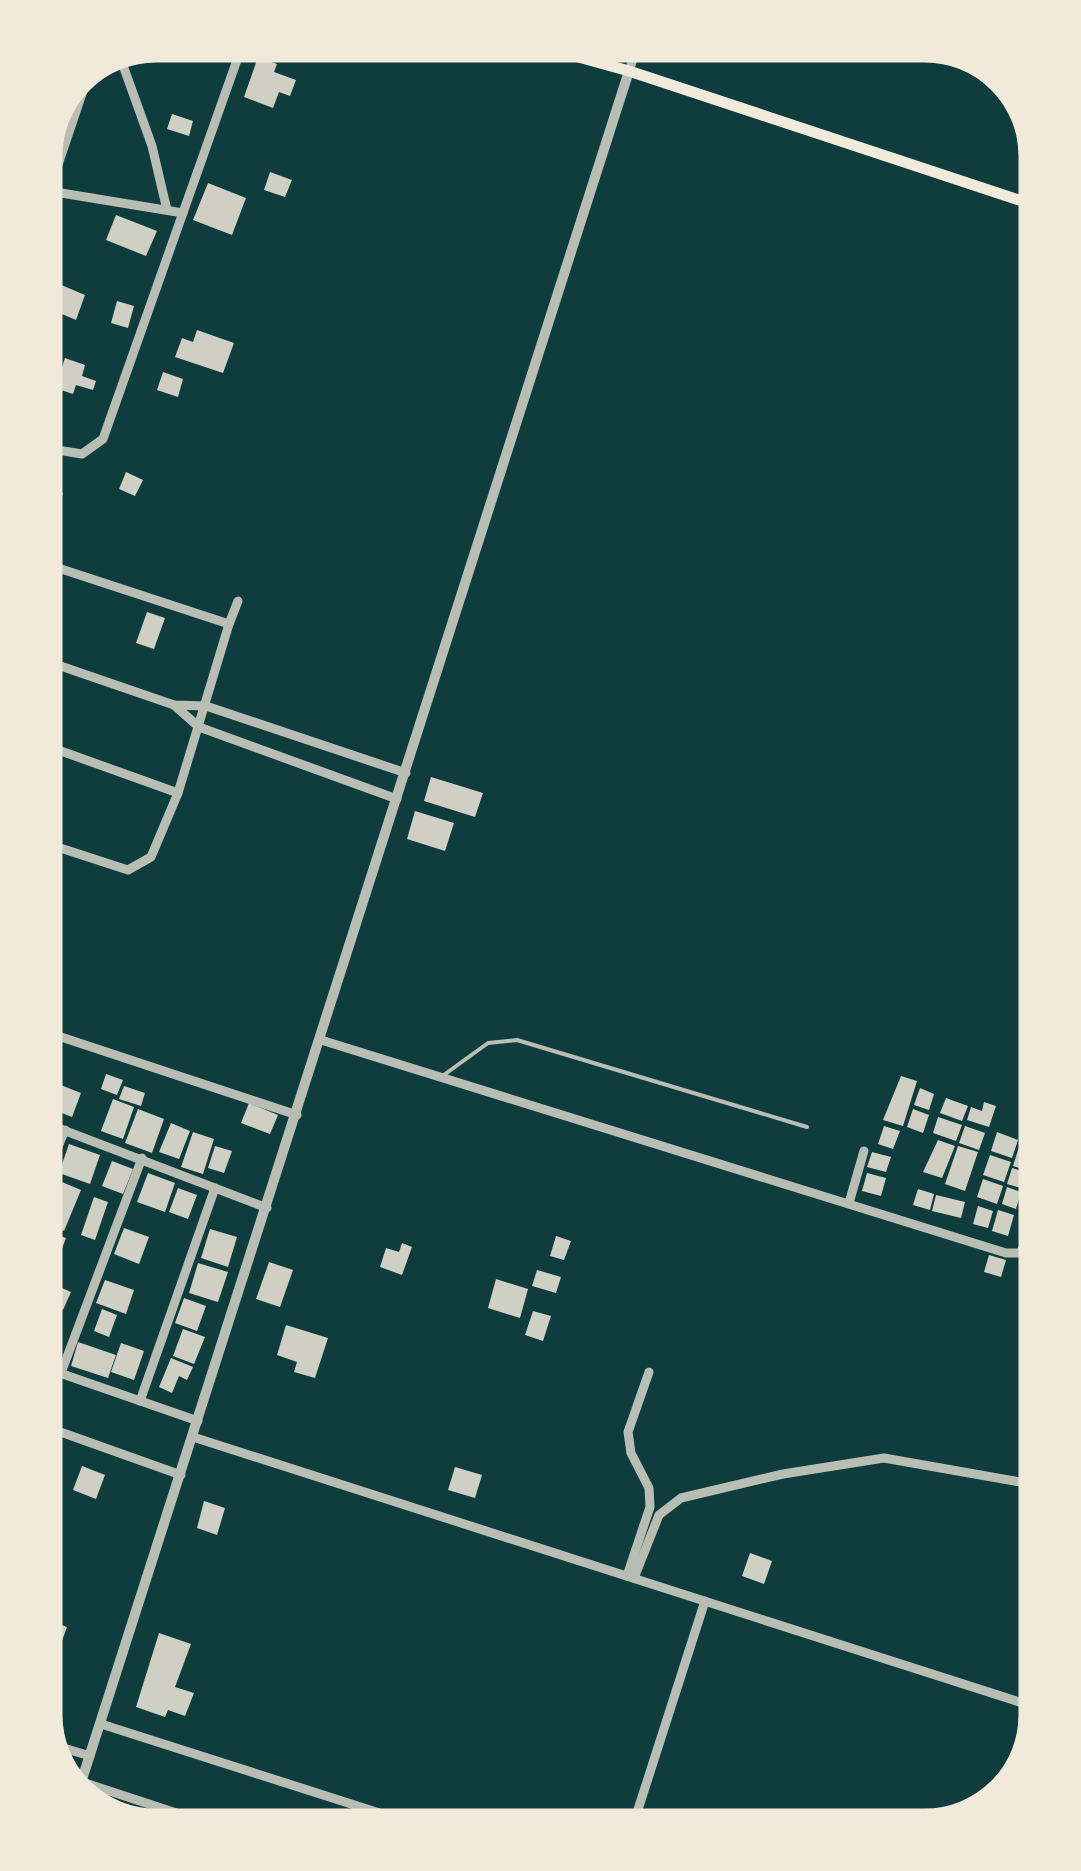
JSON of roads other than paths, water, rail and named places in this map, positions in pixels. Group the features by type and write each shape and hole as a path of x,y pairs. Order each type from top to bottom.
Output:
{"main road":[{"path":"589,60 1021,201"}],"street":[{"path":"60,450 82,454 103,440 237,60"},
{"path":"83,1777 633,60"},
{"path":"123,66 155,156 167,210"},
{"path":"60,153 80,98"},
{"path":"60,194 182,213"},
{"path":"60,569 229,624"},
{"path":"60,848 116,868 136,869 151,857 178,792 238,600"},
{"path":"60,666 174,704 206,706 406,773"},
{"path":"174,704 198,727 398,799"},
{"path":"263,748 271,727"},
{"path":"60,751 178,792"},
{"path":"60,1037 297,1115"},
{"path":"321,1040 1006,1254 1021,1251"},
{"path":"60,1128 267,1208"},
{"path":"60,1140 64,1130"},
{"path":"849,1203 864,1150"},
{"path":"60,1361 142,1158"},
{"path":"140,1401 214,1188"},
{"path":"60,1372 198,1421"},
{"path":"630,1577 650,1507 649,1488 631,1453 628,1432 650,1372"},
{"path":"60,1432 181,1475"},
{"path":"193,1437 1021,1703"},
{"path":"630,1577 659,1514 681,1498 783,1474 884,1458 1021,1482"},
{"path":"638,1811 705,1601"},
{"path":"101,1724 373,1811"},
{"path":"66,1748 90,1756"},
{"path":"104,1795 154,1811"}],"lane":[{"path":"440,1078 488,1043 517,1040 807,1126"}]}
